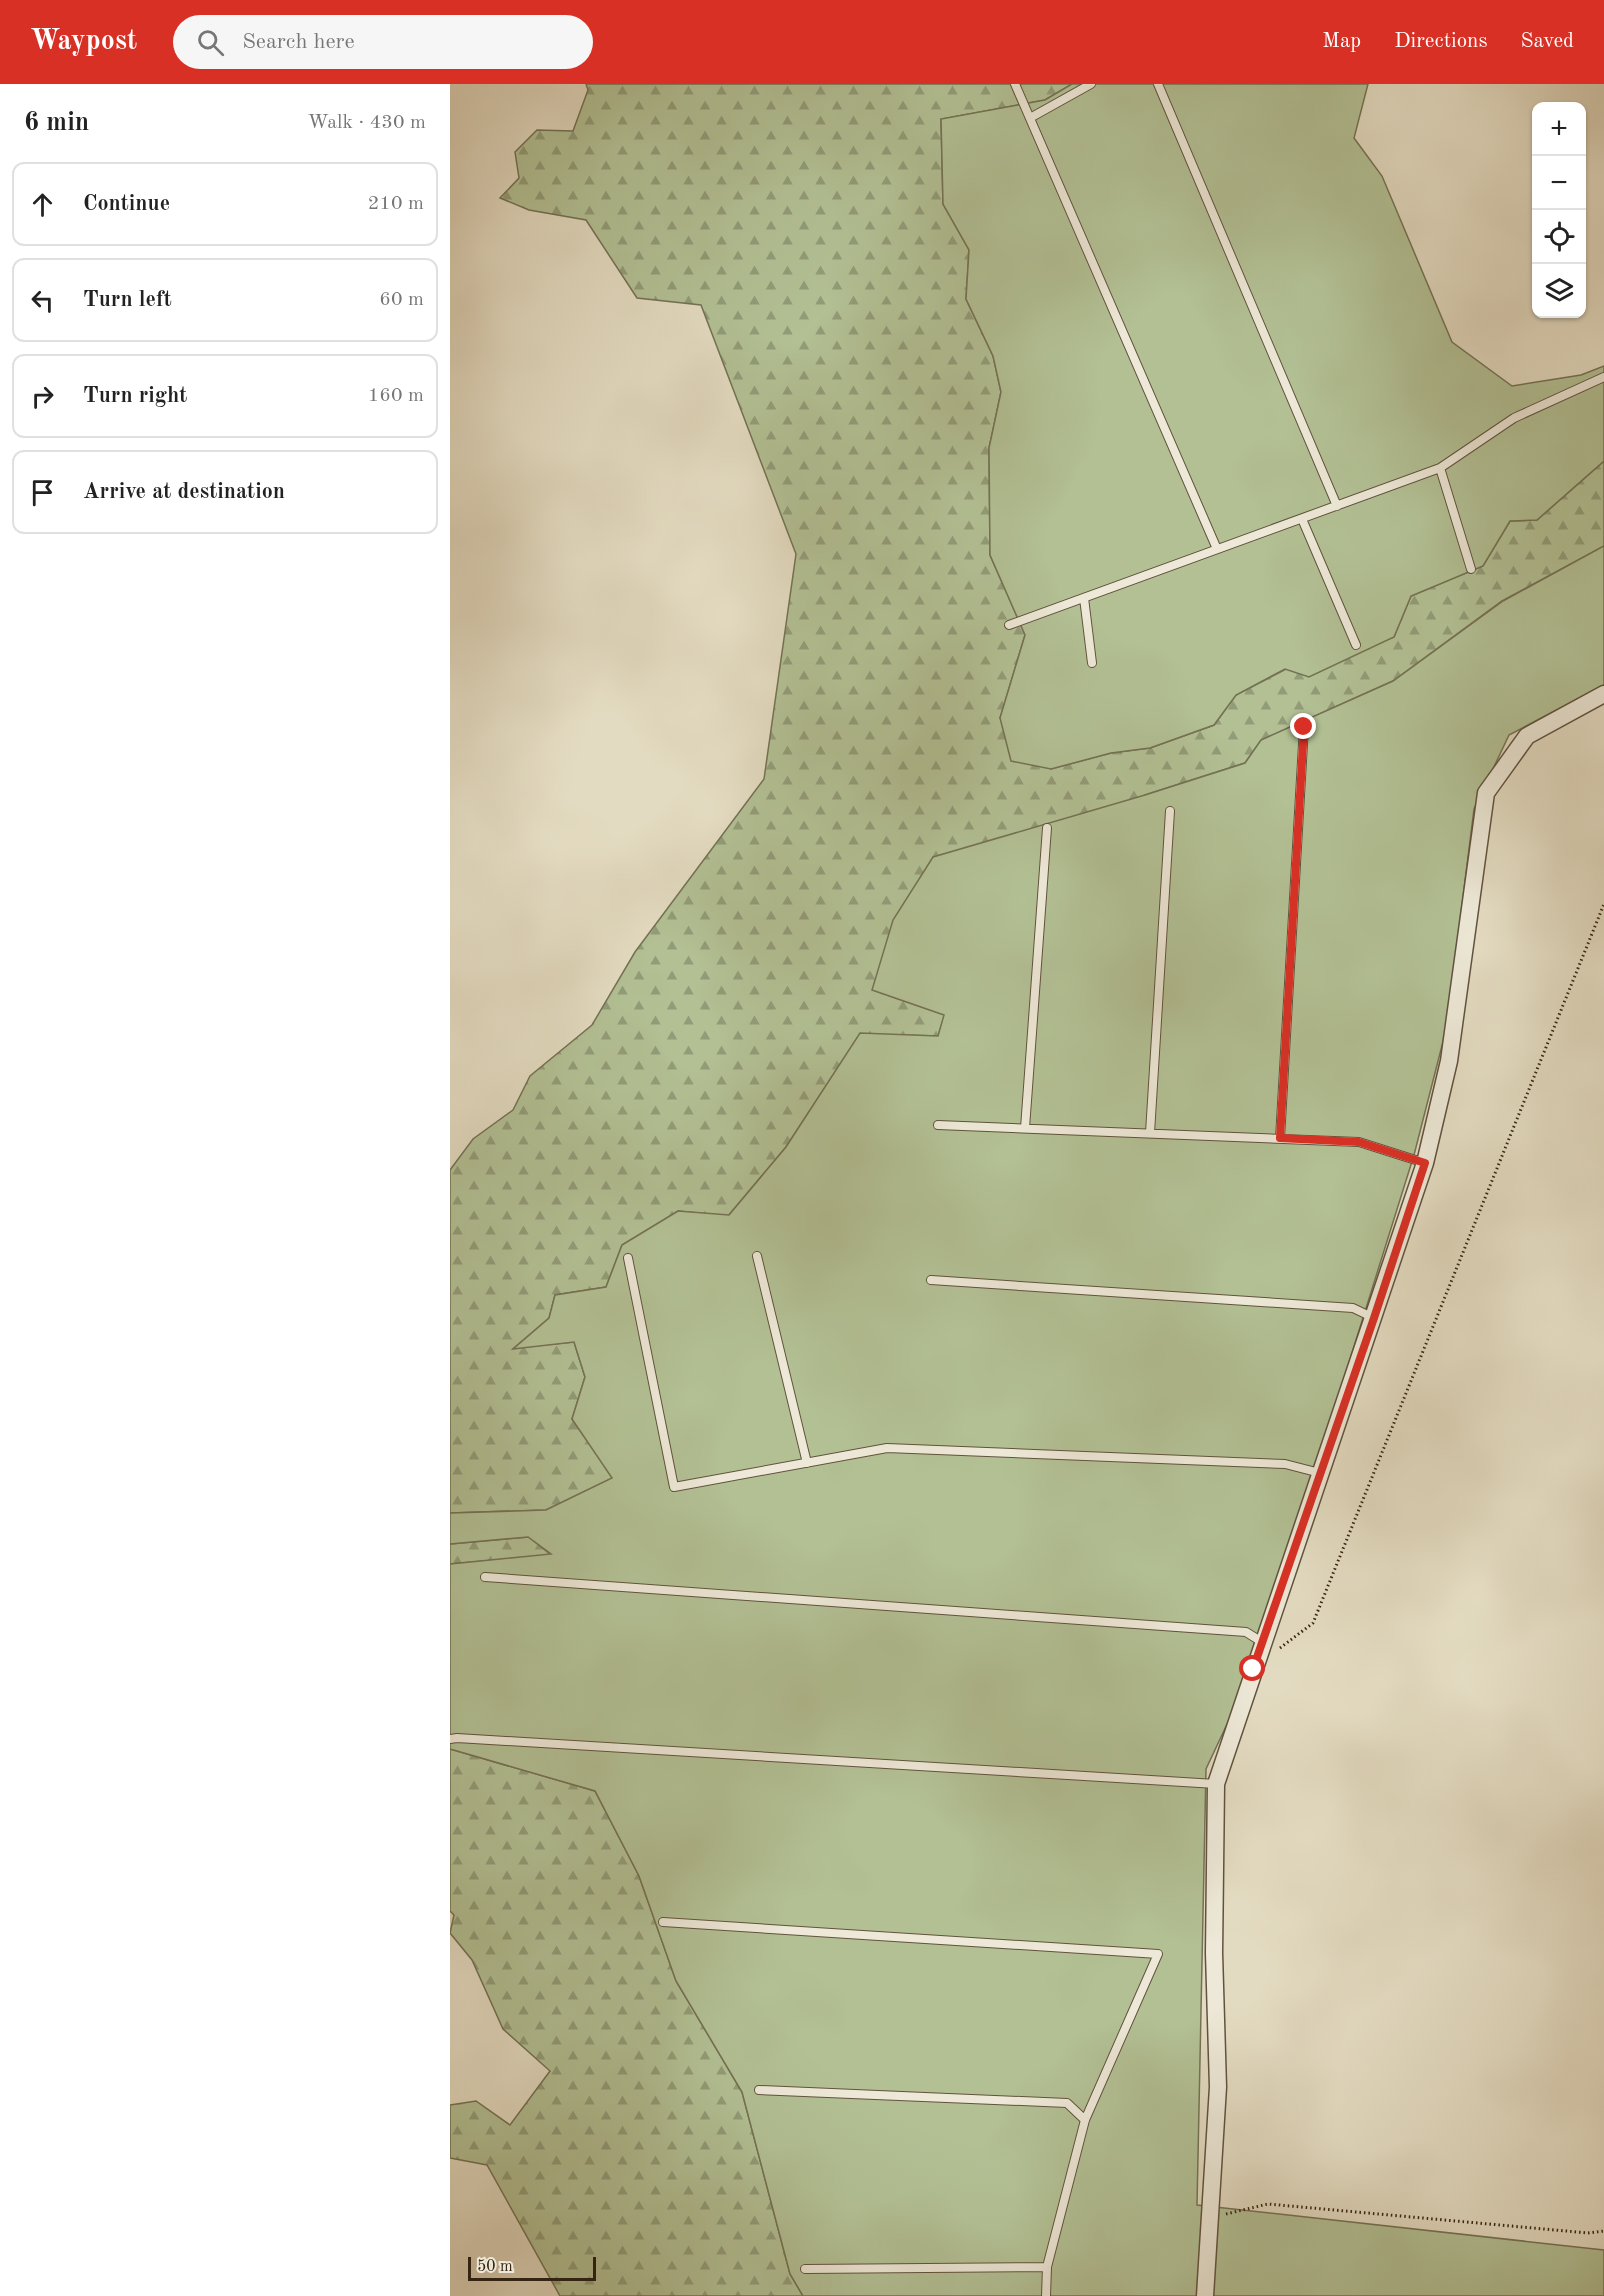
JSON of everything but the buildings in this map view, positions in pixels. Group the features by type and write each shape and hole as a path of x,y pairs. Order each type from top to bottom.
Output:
{"street":[{"path":"1205,2296 1218,2087 1214,1953 1216,1784 1425,1163 1449,1061 1486,793 1527,736 1604,694"}],"lane":[{"path":"1015,84 1217,549"},
{"path":"1030,118 1091,84"},
{"path":"1158,84 1337,506"},
{"path":"1009,625 1440,468 1514,418 1604,377"},
{"path":"1440,468 1471,569"},
{"path":"1302,519 1356,645"},
{"path":"1083,598 1092,663"},
{"path":"1280,1138 1304,727"},
{"path":"1150,1133 1170,811"},
{"path":"1025,1128 1047,828"},
{"path":"938,1125 1359,1142 1425,1163"},
{"path":"757,1256 807,1463"},
{"path":"628,1258 674,1487 887,1448 1285,1464 1320,1473"},
{"path":"931,1280 1353,1308 1374,1318"},
{"path":"485,1577 1246,1632 1262,1642"},
{"path":"450,1739 1216,1784"},
{"path":"663,1922 1158,1954 1085,2120 1047,2266 1046,2296"},
{"path":"759,2090 1067,2103 1085,2120"},
{"path":"805,2269 1047,2266"}],"path":[{"path":"1279,1649 1313,1623 1604,904"},
{"path":"1210,2218 1268,2204 1588,2233 1604,2231"}],"green space":[{"path":"586,84 1072,84 1045,100 941,119 943,204 969,250 966,299 993,356 1001,392 989,448 990,555 1025,635 1000,718 1051,769 1111,753 1150,748 1214,725 1236,695 1286,669 1367,648 1394,637 1411,596 1483,566 1510,521 1537,520 1604,461 1604,546 1502,601 1393,681 1261,740 1245,763 1145,795 873,990 945,1015 938,1036 860,1034 786,1147 728,1216 678,1211 622,1245 606,1287 555,1295 549,1318 514,1348 574,1342 585,1377 572,1419 613,1478 546,1510 450,1513 450,1170 473,1139 513,1110 530,1076 592,1025 635,952 764,779 796,554 701,305 637,298 586,220 529,210 500,198 519,178 515,152 537,130 573,131 588,90"},
{"path":"1072,84 1368,84 1354,138 1382,176 1452,342 1512,386 1581,375 1604,366 1604,461 1537,520 1510,521 1483,566 1411,596 1394,637 1309,677 1285,669 1236,695 1214,725 1150,748 1111,753 1051,769 1011,761 1000,718 1025,635 990,555 989,448 1001,392 993,356 966,299 969,250 943,204 941,119 1045,100"},
{"path":"1604,546 1604,685 1509,735 1474,809 1447,1026 1414,1155 1253,1669 1206,1769 1197,2205 1604,2250 1604,2296 803,2296 790,2274 742,2092 676,1981 639,1876 595,1791 450,1749 450,1564 551,1554 528,1537 450,1544 450,1513 546,1510 612,1478 572,1419 585,1377 574,1342 513,1349 549,1318 555,1295 606,1287 622,1245 678,1211 729,1215 786,1147 860,1033 938,1036 944,1015 872,990 893,920 933,857 1245,763 1261,740 1393,681 1503,601"},
{"path":"529,1537 551,1555 450,1564 450,1544"},
{"path":"450,1749 595,1791 639,1876 676,1981 742,2092 790,2274 803,2296 560,2296 487,2165 450,2158 450,2105 476,2101 510,2125 550,2071 503,2029 472,1960 450,1933 454,1915 450,1911"}],"route":[{"path":"1253,1669 1425,1163 1359,1142 1280,1138 1304,727"}]}
